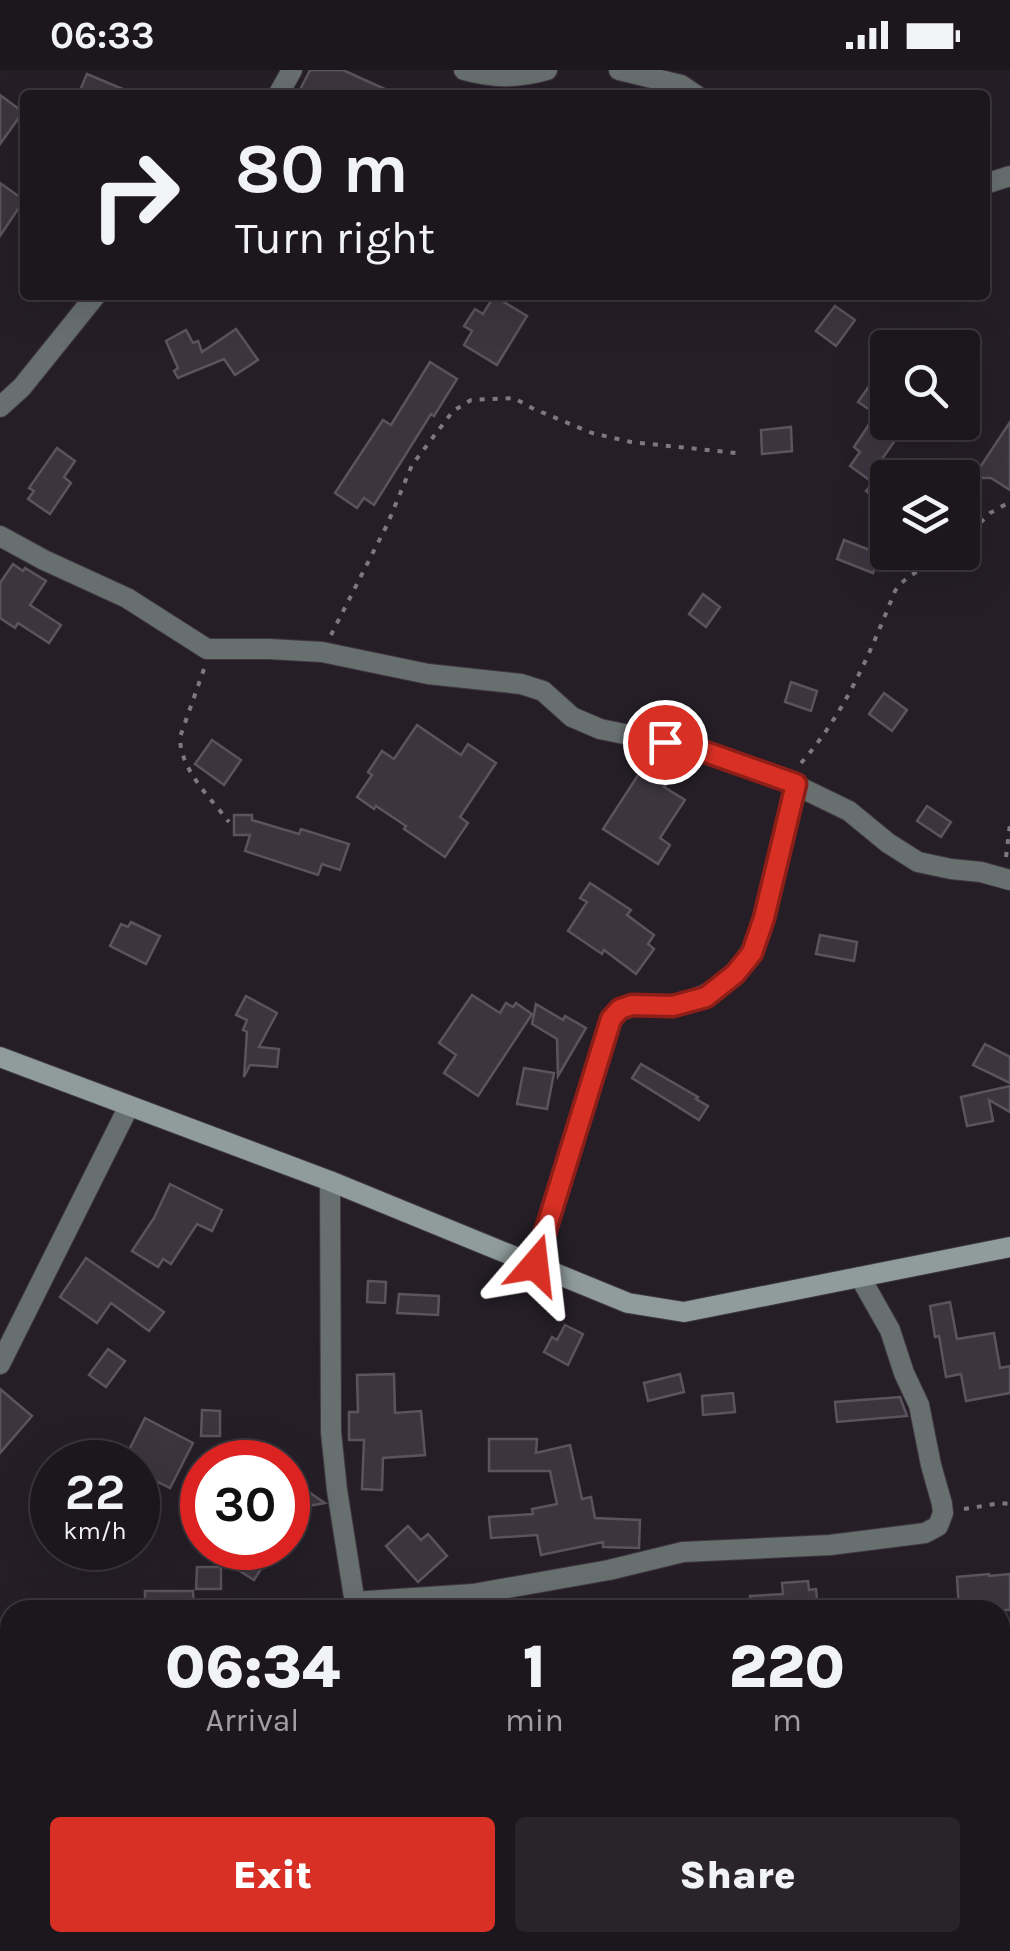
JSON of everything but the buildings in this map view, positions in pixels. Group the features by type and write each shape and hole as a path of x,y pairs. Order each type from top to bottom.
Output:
{"main road":[{"path":"0,1057 330,1181 628,1304 684,1312 1010,1247"}],"street":[{"path":"464,70 524,76 547,70"},
{"path":"619,70 688,90"},
{"path":"0,407 22,387 92,300"},
{"path":"0,536 127,598 207,649 322,652 428,674 521,684 543,691 572,717 600,729 697,749 788,781 849,811 918,862 1007,878"},
{"path":"535,1265 611,1019 620,1009 632,1005 673,1006 706,997 735,974 752,953 764,918 788,781"},
{"path":"2,1357 129,1106"},
{"path":"330,1181 331,1432 353,1600"},
{"path":"414,1600 473,1594 609,1570 683,1552 830,1545 926,1533 938,1526 942,1504 919,1405 890,1330 860,1278"}],"path":[{"path":"322,652 412,464 453,411 470,400 514,398 592,433 631,442 736,453"},
{"path":"980,523 1010,502"},
{"path":"788,781 825,736 852,690 903,578 923,570"},
{"path":"207,649 200,686 180,737 180,747 192,774 228,822"},
{"path":"1007,878 1010,824"},
{"path":"942,1519 976,1506 1010,1504"}],"route":[{"path":"535,1265 611,1019 620,1009 632,1005 673,1006 706,997 735,974 752,953 764,918 796,784 697,749 665,742"}]}
